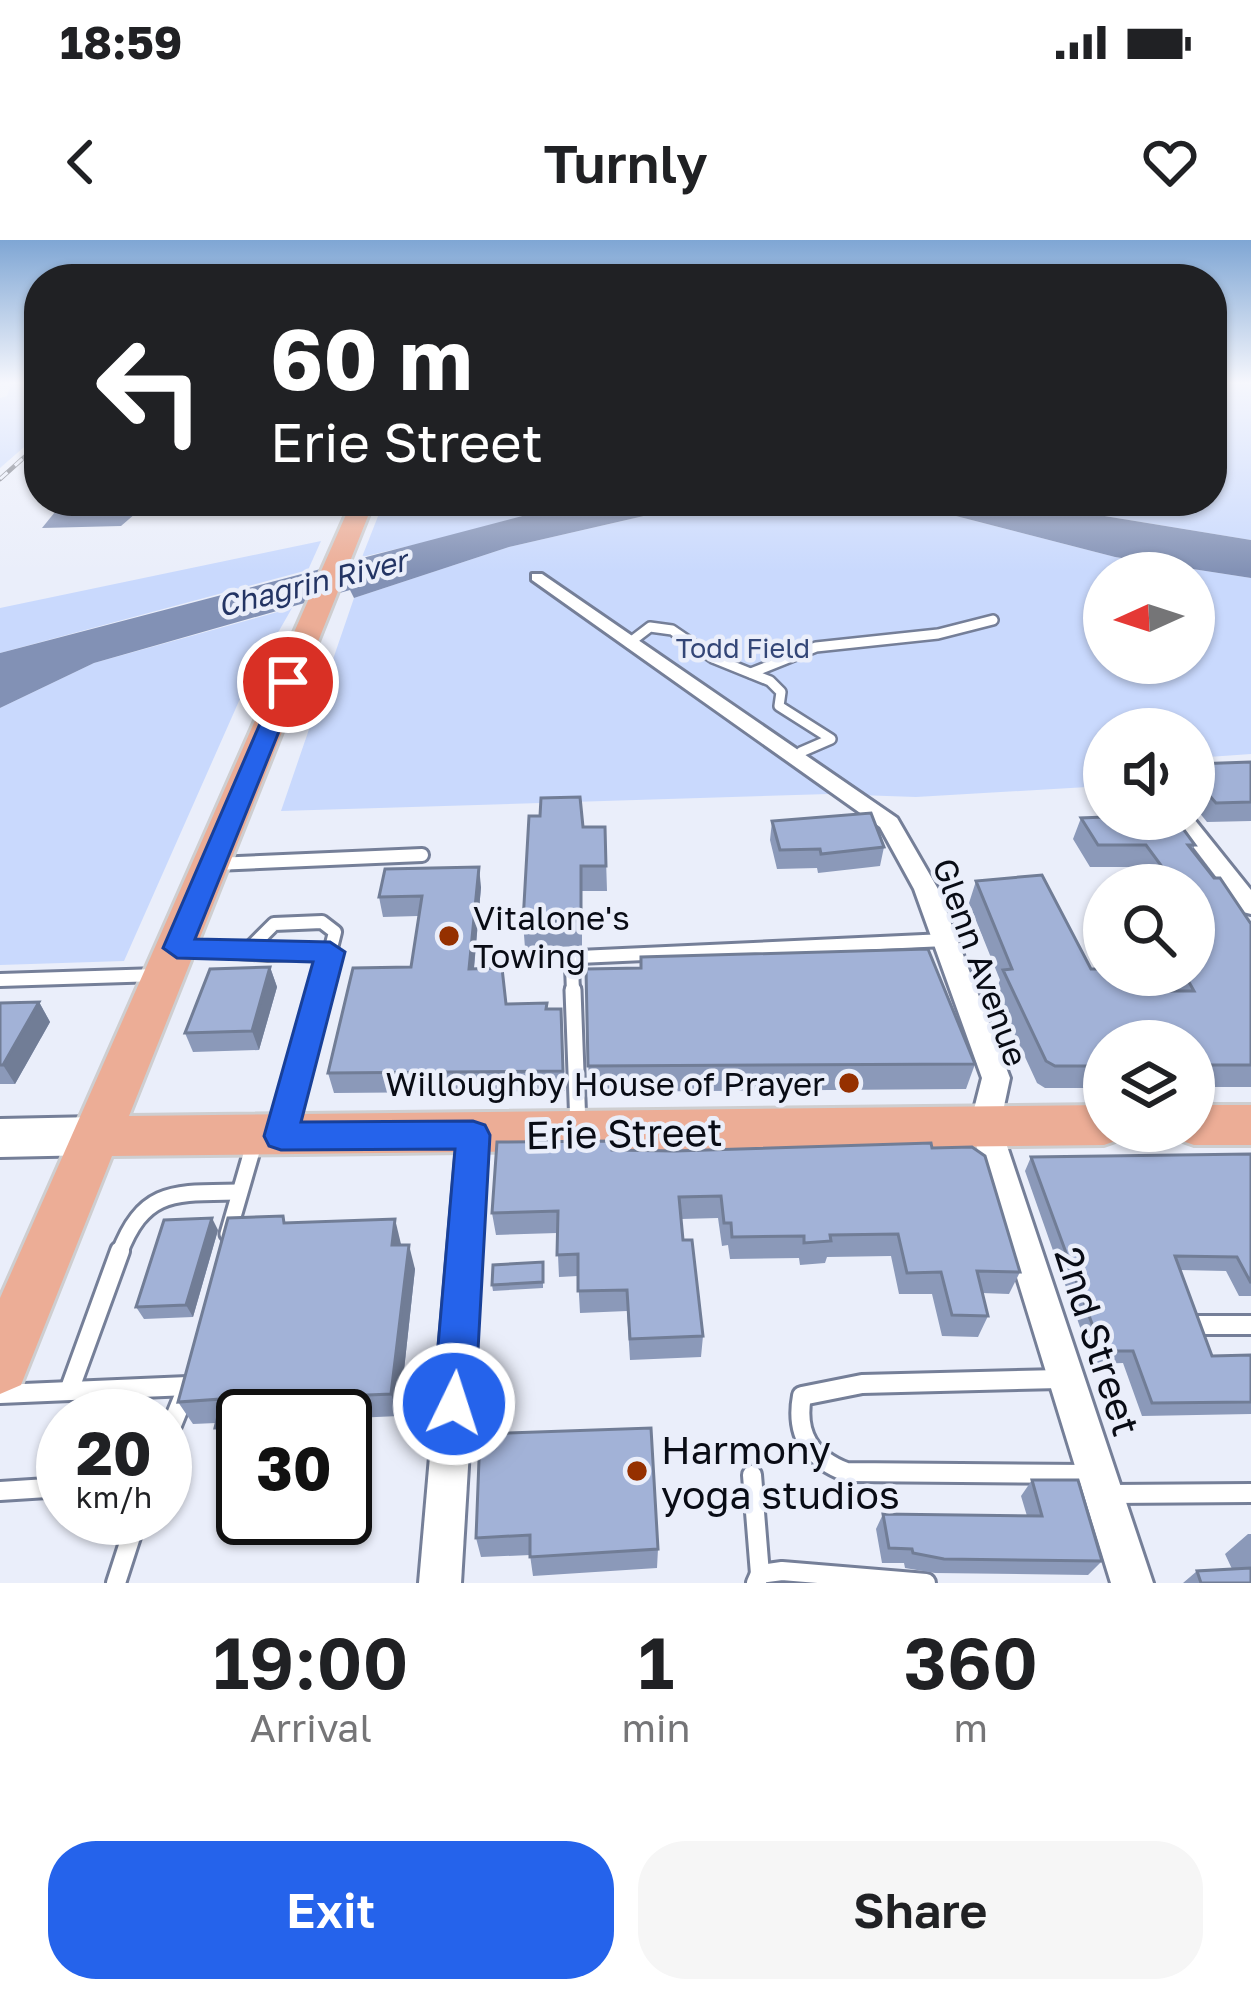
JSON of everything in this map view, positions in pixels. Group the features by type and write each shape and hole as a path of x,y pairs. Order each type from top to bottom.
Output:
{"main road":[{"path":"0,1365 357,516"},
{"name":"Erie Street","path":"96,1136 1083,1125"},
{"path":"1215,1125 1251,1125"}],"street":[{"name":"Glenn Avenue","path":"537,577 889,824 926,889 996,1078 985,1125"},
{"path":"1200,840 1251,906"},
{"name":"2nd Street","path":"985,1125 1132,1583"},
{"path":"440,1583 473,1135"},
{"name":"Erie Street","path":"0,1138 96,1136"}],"lane":[{"path":"750,674 816,646 938,634 993,620"},
{"path":"629,644 650,627 672,630 712,658 777,686 779,706 831,739 801,752"},
{"path":"214,864 422,854"},
{"path":"222,1257 239,1192 269,1136 335,932 322,922 274,924 248,950"},
{"path":"578,1134 572,965 579,957 945,940"},
{"path":"0,980 248,950 330,952"},
{"path":"70,1389 130,1228 149,1203 239,1192"},
{"path":"1197,1324 1251,1325"},
{"path":"187,1389 193,1365"},
{"path":"1066,1379 862,1384 802,1396 797,1415 802,1439 820,1464 846,1472 1251,1493"},
{"path":"117,1389 188,1386"},
{"path":"0,1394 36,1392"},
{"path":"752,1475 758,1579 782,1571 926,1583"},
{"path":"0,1491 36,1489"},
{"path":"116,1583 128,1545"}],"green space":[{"path":"0,447 24,447 24,447 0,468"},
{"path":"1227,447 1251,447 1251,540 1105,516 1227,516"},
{"path":"378,516 536,516 362,557"},
{"name":"Todd Field","path":"644,516 956,516 1096,552 1083,552 1083,684 1215,684 1215,572 1251,578 1251,754 1215,757 1215,708 1083,708 1083,787 916,797 829,794 281,811 354,598 509,547"},
{"path":"321,541 308,570 0,653 0,608"},
{"path":"292,608 239,701 124,961 0,965 0,708 94,663"}],"water":[{"path":"52,516 133,516 121,526 42,528"},
{"name":"Chagrin River","path":"523,516 644,516 509,547 354,598 350,590 94,663 0,708 0,653"},
{"path":"956,516 1105,516 1251,540 1251,578 1215,572 1215,552 1096,552"}],"building":[{"path":"1251,762 1251,802 1216,803 1215,763"},
{"path":"580,797 583,827 605,827 606,866 581,866 581,921 523,922 529,816 540,816 541,798"},
{"path":"871,813 884,847 821,854 820,849 780,850 772,821"},
{"path":"1095,840 1191,840 1195,845 1188,845 1203,864 1160,864 1146,845 1098,845"},
{"path":"479,867 469,969 502,968 506,1004 547,1003 546,1009 561,1009 563,1071 328,1073 353,968 411,967 422,896 379,897 385,869"},
{"path":"1042,875 1083,954 1083,996 1215,996 1215,878 1220,878 1251,924 1251,1065 1215,1065 1215,1020 1083,1020 1083,1066 1055,1066 1046,1061 1003,970 1012,969 976,881"},
{"path":"928,949 975,1064 588,1066 586,969 641,968 641,957"},
{"path":"270,967 252,1031 185,1033 210,969"},
{"path":"39,1002 3,1065 0,1065 0,1003"},
{"path":"611,1141 612,1150 931,1143 932,1148 972,1147 985,1156 1020,1272 977,1271 988,1316 952,1315 941,1272 907,1273 898,1234 830,1235 831,1241 804,1243 804,1236 732,1237 731,1223 724,1223 721,1196 679,1197 683,1240 692,1240 703,1336 630,1339 627,1290 578,1291 578,1254 557,1255 558,1211 492,1213 497,1142"},
{"path":"1251,1154 1251,1283 1237,1257 1175,1256 1212,1356 1251,1355 1251,1402 1152,1403 1133,1351 1102,1351 1031,1157"},
{"path":"283,1216 284,1223 395,1219 392,1245 409,1245 391,1394 372,1395 372,1389 216,1389 216,1399 192,1401 192,1389 182,1389 228,1218"},
{"path":"212,1218 186,1305 136,1307 164,1220"},
{"path":"543,1262 543,1282 492,1285 493,1265"},
{"path":"651,1428 658,1549 530,1557 530,1535 476,1538 480,1434"},
{"path":"1032,1480 1078,1480 1102,1561 944,1559 889,1548 883,1514 1042,1516"},
{"path":"1251,1568 1251,1583 1201,1583 1197,1571"}],"railway":[{"path":"0,479 24,457"}],"place":[{"name":"Vitalone's Towing","path":"449,936"},
{"name":"Willoughby House of Prayer","path":"849,1083"},
{"name":"Harmony yoga studios","path":"637,1471"}],"route":[{"path":"288,682 177,948 268,954 330,952 281,1136 473,1135 454,1404"}]}
